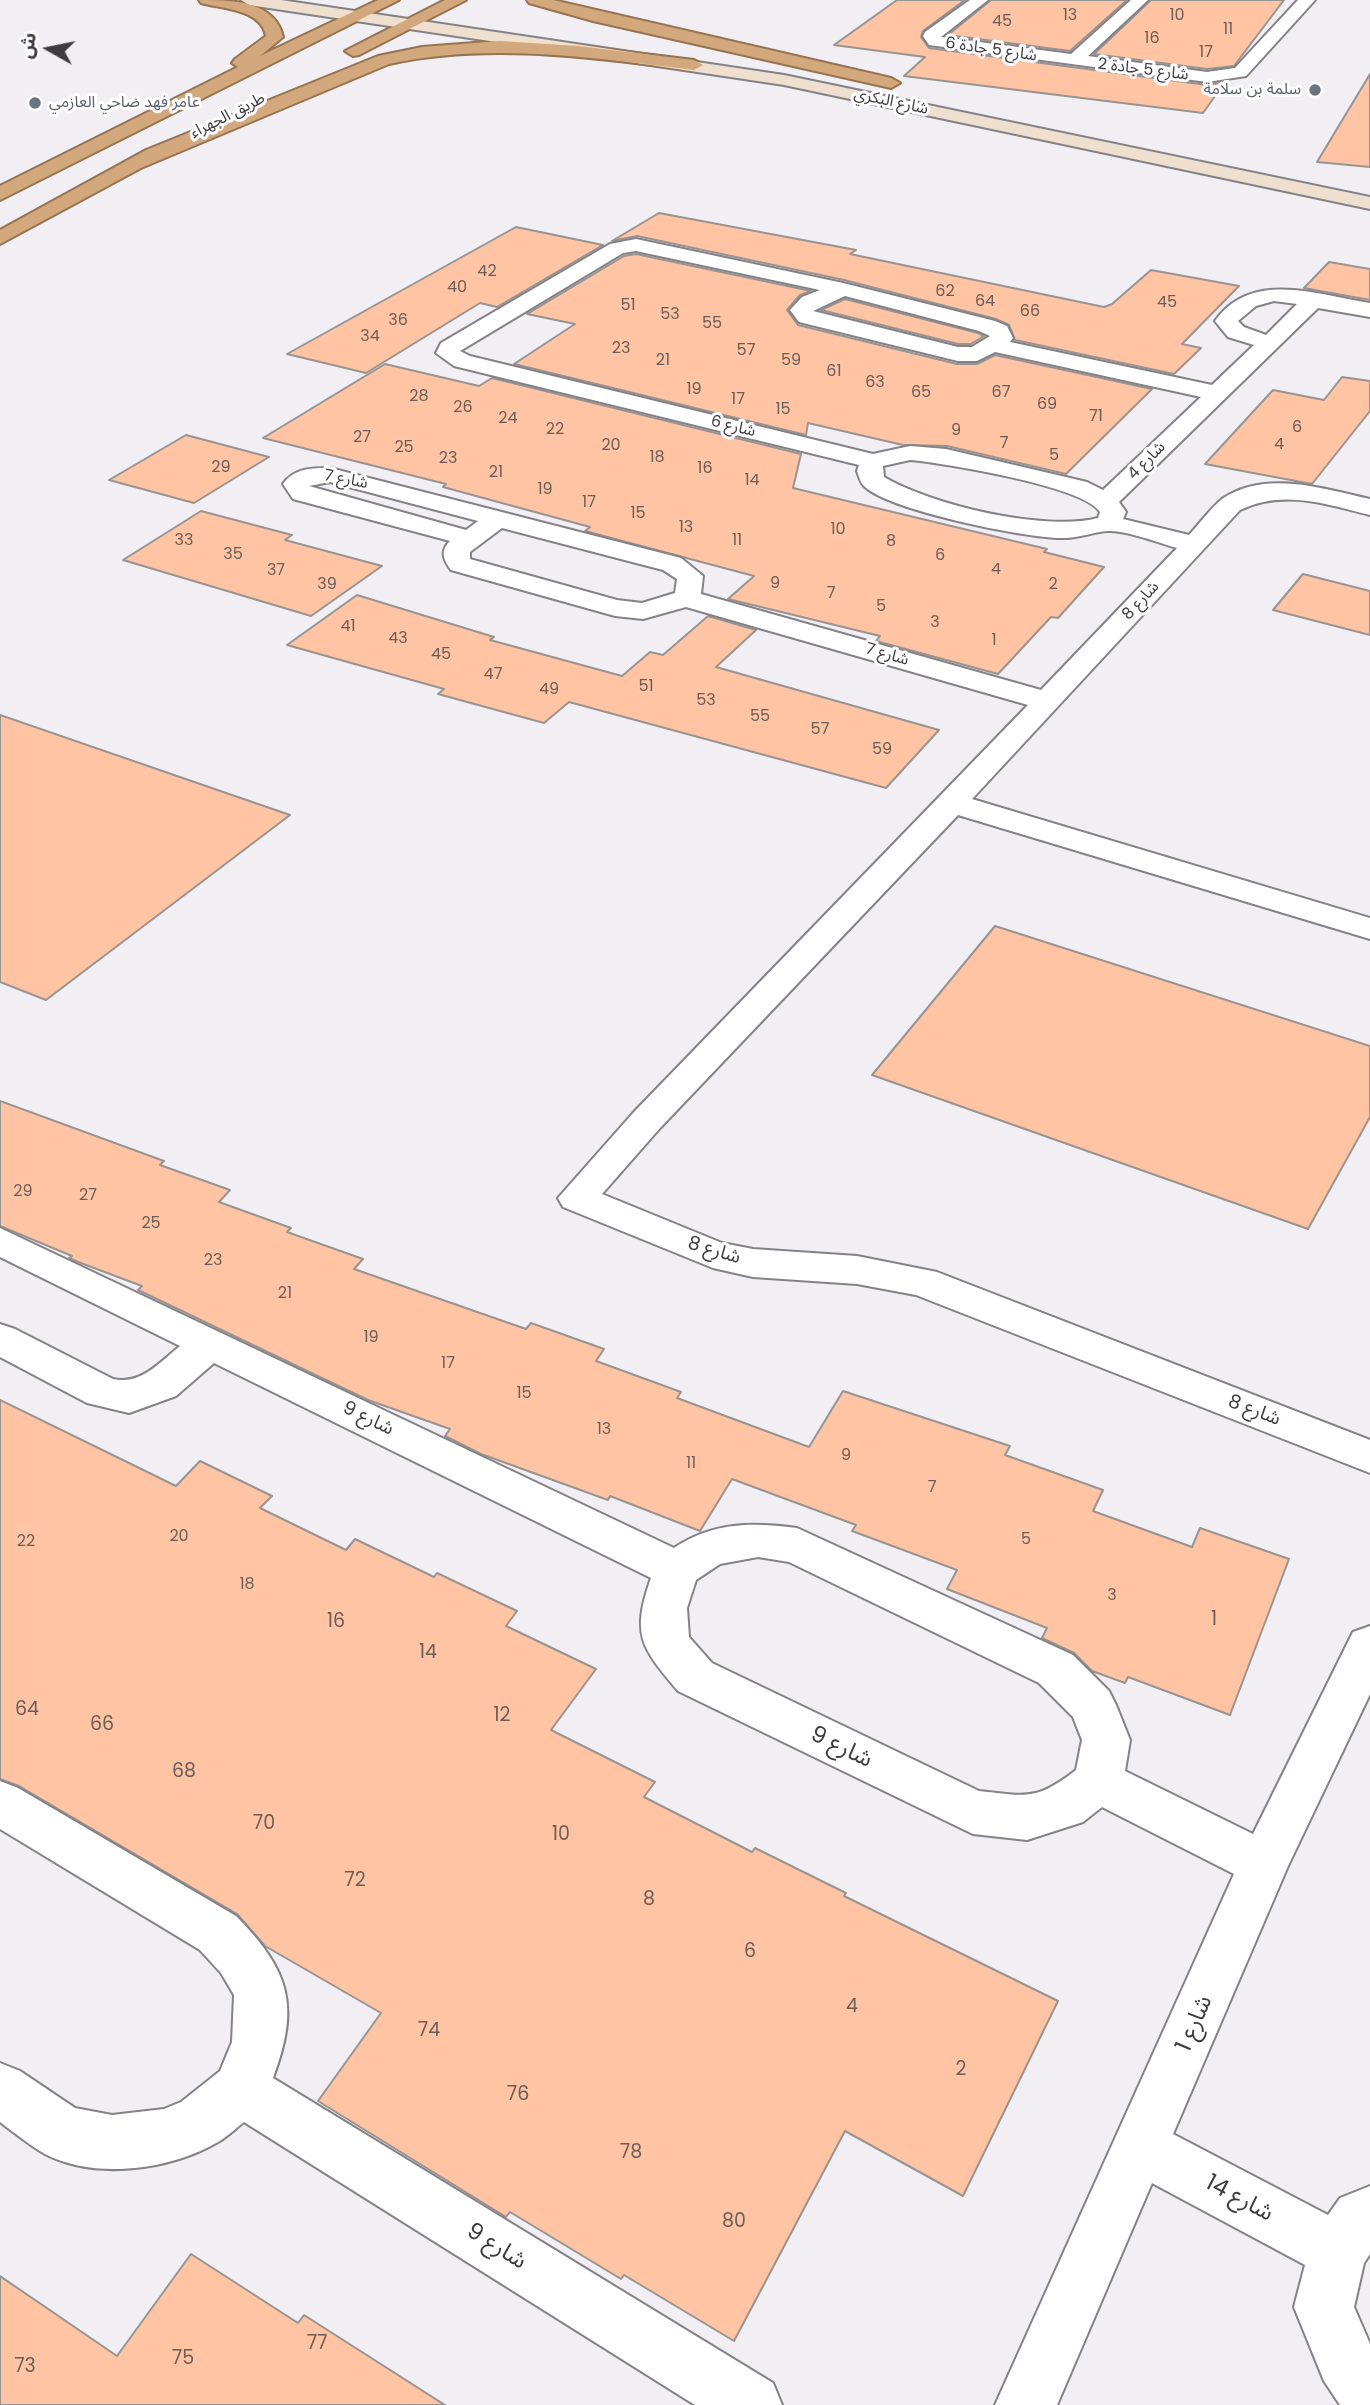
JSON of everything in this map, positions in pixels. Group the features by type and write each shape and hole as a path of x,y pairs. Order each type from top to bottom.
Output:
{"highway":[{"path":"131,125 232,69 275,37 275,27 270,19 239,7 207,0"},
{"name":"طريق الجهراء","path":"0,237 213,124 395,11 435,11 458,0"},
{"path":"535,0 593,16 898,84"},
{"name":"طريق الجهراء","path":"0,194 358,8"},
{"path":"332,49 395,11"},
{"path":"130,166 384,60 412,52 455,47 528,47 694,65"},
{"path":"213,124 231,106"}],"main road":[{"name":"شارع البكري","path":"249,0 395,11 833,90 1370,203"},
{"path":"435,11 552,27"},
{"name":"شارع البكري","path":"579,31 898,84"},
{"path":"833,90 862,83 935,99 970,101"},
{"name":"شارع البكري","path":"930,92 1317,173"}],"street":[{"name":"شارع 5 جادة 6","path":"979,0 931,36 934,41 1073,61"},
{"path":"1073,61 1140,0"},
{"name":"شارع 5 جادة 2","path":"1073,61 1227,77 1240,72 1307,0"},
{"name":"شارع 6","path":"994,345 1002,336 986,326 843,289 646,246 626,245 471,335 447,353 462,362 873,461 910,453 946,456 1078,487 1108,512"},
{"path":"602,258 810,302"},
{"path":"843,289 810,302 801,310 807,317 958,354 977,354 994,345 1216,393"},
{"path":"1269,343 1236,332 1226,321 1248,301 1260,296 1289,295 1370,310"},
{"name":"شارع 4","path":"1108,512 1216,393 1315,299"},
{"path":"471,335 498,343"},
{"path":"578,366 611,377 609,382 593,393"},
{"path":"873,461 869,471 873,481 895,494 1055,532 1094,530 1108,512 1194,544"},
{"name":"شارع 7","path":"471,539 302,494 295,484 308,476 330,475 672,564 690,576 691,587 686,598 1047,701"},
{"name":"شارع 8","path":"1370,507 1292,490 1267,490 1245,495 1231,505 952,803 647,1120 577,1198 713,1254 752,1263 857,1270 923,1282 1370,1457"},
{"path":"499,518 457,549 456,557 467,568 615,608 643,611 686,598"},
{"path":"952,803 1370,929"},
{"name":"شارع 9","path":"0,1241 677,1570 664,1608 666,1643 695,1677 973,1812 1027,1818 1065,1807 1098,1782"},
{"path":"0,1339 102,1392 129,1398 161,1385 211,1343"},
{"path":"677,1570 709,1548 758,1540 797,1546 1056,1668 1092,1705 1106,1740 1098,1782 1264,1864"},
{"name":"شارع 1","path":"1026,2405 1264,1864 1370,1645"},
{"path":"0,1804 218,1933 240,1956 261,1993 259,2042 241,2089 199,2123 164,2136 112,2142 64,2134 0,2090"},
{"name":"شارع 9","path":"241,2089 751,2405"},
{"name":"شارع 14","path":"1141,2147 1354,2233 1324,2307 1345,2361 1370,2395"}],"building":[{"path":"897,0 965,0 923,31 921,37 929,48 1207,85 1225,82 1203,113 904,76 925,57 834,45"},
{"path":"991,0 1127,0 1070,51 948,35"},
{"path":"1151,0 1284,0 1234,66 1207,69 1094,54"},
{"path":"1370,74 1370,167 1317,162"},
{"path":"659,213 856,250 850,254 1104,307 1112,304 1151,270 1239,286 1182,344 1201,348 1174,374 1015,340 1009,325 996,319 844,280 637,236 612,241"},
{"path":"516,227 603,245 497,307 480,303 366,373 287,354"},
{"path":"636,254 811,291 800,295 787,310 798,325 957,364 977,364 995,355 1152,389 1066,474 947,446 903,445 808,423 806,435 514,364 575,324 527,314 624,256"},
{"path":"1329,262 1370,269 1370,300 1304,288"},
{"path":"845,299 984,336 971,344 958,344 821,310"},
{"path":"385,364 479,386 492,378 801,454 793,488 1047,549 1044,552 1104,567 1058,618 1051,617 998,674 876,641 880,636 728,599 754,576 585,531 590,527 443,487 446,484 263,438"},
{"path":"1342,377 1370,381 1370,411 1312,484 1205,464 1273,390 1324,400"},
{"path":"186,435 269,457 194,503 109,480"},
{"path":"201,511 292,535 285,540 382,566 311,616 123,560"},
{"path":"1303,574 1370,591 1370,635 1273,610"},
{"path":"357,595 494,637 490,640 622,676 650,652 663,655 708,616 756,630 716,667 939,730 886,788 569,702 544,723 438,694 444,689 287,645"},
{"path":"0,715 290,815 46,1000 0,982"},
{"path":"995,926 1370,1046 1370,1117 1308,1229 872,1075"},
{"path":"0,1101 164,1161 160,1165 230,1190 219,1202 291,1228 287,1232 363,1259 354,1269 526,1329 531,1323 604,1349 596,1361 681,1392 677,1398 809,1447 843,1391 1010,1446 1005,1455 1103,1490 1093,1511 1192,1547 1200,1528 1289,1559 1230,1715 1128,1677 1125,1683 1092,1671 1074,1653 1042,1638 1047,1628 947,1589 957,1570 852,1531 856,1525 732,1479 700,1531 610,1496 608,1500 481,1454 445,1436 450,1429 368,1400 138,1290 142,1286 78,1262 69,1258 72,1256 0,1226"},
{"path":"0,1400 176,1486 200,1461 272,1496 260,1508 346,1550 355,1539 434,1577 437,1573 517,1611 506,1626 596,1669 551,1730 655,1782 644,1797 752,1852 755,1848 846,1893 844,1896 1058,2001 963,2196 845,2131 734,2341 624,2275 621,2279 510,2212 506,2217 318,2101 381,2013 265,1946 237,1914 19,1786 0,1779"},
{"path":"191,2254 298,2323 304,2315 445,2405 0,2405 0,2276 117,2356"}],"place":[{"name":"سلمة بن سلامة","path":"1315,90"},
{"name":"عامر فهد ضاحي العازمي","path":"35,103"}]}
